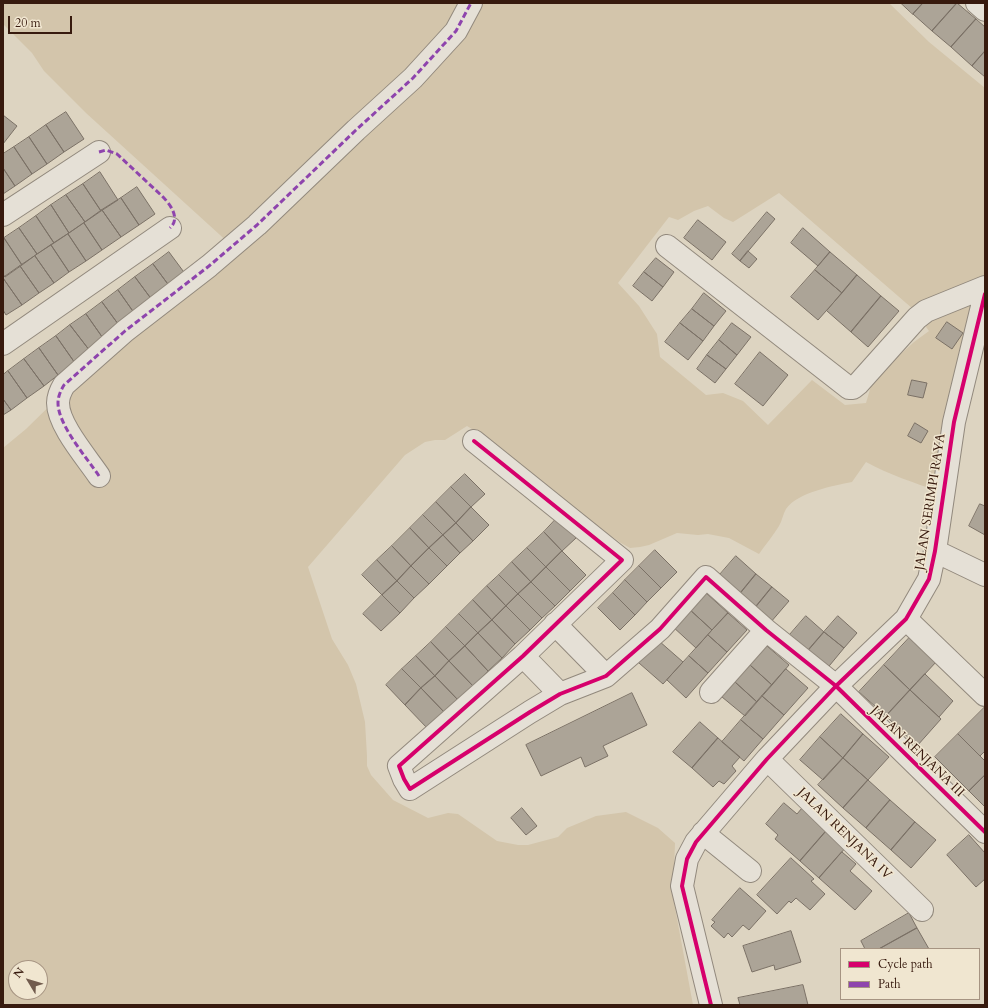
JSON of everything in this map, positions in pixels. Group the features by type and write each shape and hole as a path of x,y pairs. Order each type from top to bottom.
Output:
{"street":[{"path":"99,476 63,422 58,408 58,401 64,385 125,331 209,266 257,225 356,130 413,78 456,31 471,3"},
{"path":"977,3 985,10"},
{"path":"3,215 99,152"},
{"path":"3,344 170,228"},
{"path":"668,246 849,388 853,388 858,384 917,318 926,311 985,287"},
{"name":"JALAN SERIMPI RAYA","path":"711,1005 682,886 687,859 696,842 703,833 767,759 836,686 906,619 929,579 935,550 954,422 985,294"},
{"path":"474,441 622,560 555,624 523,656 399,766 410,789 560,694 606,676 555,624"},
{"path":"935,550 985,575"},
{"name":"JALAN RENJANA III","path":"606,676 660,629 706,577 766,630 836,686 985,832"},
{"path":"906,619 985,695"},
{"path":"711,692 766,630"},
{"path":"523,656 560,694"},
{"name":"JALAN RENJANA IV","path":"767,759 922,910"},
{"path":"703,833 750,871"}],"shaded area":[{"path":"3,3 889,3 929,42 985,88 985,280 939,492 893,475 866,462 852,482 807,494 792,503 786,509 777,530 759,554 729,538 708,534 698,535 677,533 649,545 630,548 568,506 493,442 467,426 445,440 425,442 405,455 308,567 332,639 348,665 356,684 365,722 367,766 371,775 393,800 428,818 448,813 458,814 497,841 518,845 528,845 558,837 567,828 596,816 626,812 658,828 675,843 673,897 693,1005 3,1005 3,448 26,429 118,339 205,283 219,270 231,245 86,113 44,71 32,53 3,24","holes":["779,193 913,309 929,331 914,342 873,379 866,403 845,405 812,380 768,425 743,401 723,393 706,395 660,357 657,334 639,306 618,283 669,217 678,220 694,211 708,206 724,218 733,222"]}],"building":[{"path":"901,3 923,3 913,14"},
{"path":"923,3 957,3 932,31 913,14"},
{"path":"957,3 976,19 951,47 932,31"},
{"path":"976,19 985,27 985,51 972,66 951,47"},
{"path":"985,51 985,77 972,66"},
{"path":"66,112 84,139 64,152 46,125"},
{"path":"3,115 17,126 3,144"},
{"path":"46,125 64,152 47,164 29,137"},
{"path":"29,137 47,164 32,174 14,147"},
{"path":"14,147 32,174 15,186 3,168 3,154"},
{"path":"3,168 15,186 3,194"},
{"path":"100,172 118,200 101,211 83,184"},
{"path":"83,184 101,211 85,222 66,195"},
{"path":"137,187 155,214 139,225 121,198"},
{"path":"66,195 85,222 69,233 51,205"},
{"path":"121,198 139,225 121,237 102,210"},
{"path":"51,205 69,233 54,243 36,216"},
{"path":"102,210 121,237 102,250 84,223"},
{"path":"767,212 775,219 740,261 732,254"},
{"path":"36,216 54,243 37,254 19,228"},
{"path":"698,220 726,242 712,260 684,238"},
{"path":"84,223 102,250 86,261 68,234"},
{"path":"19,228 37,254 22,265 4,238"},
{"path":"803,228 830,252 818,266 791,243"},
{"path":"68,234 86,261 69,272 51,245"},
{"path":"4,238 22,265 5,277 3,274"},
{"path":"51,245 69,272 54,283 35,256"},
{"path":"748,251 757,259 749,268 740,261"},
{"path":"169,252 189,279 173,291 153,264"},
{"path":"830,252 857,275 842,293 815,270"},
{"path":"35,256 54,283 39,293 20,266"},
{"path":"656,258 674,272 663,287 644,272"},
{"path":"153,264 173,291 155,304 135,277"},
{"path":"20,266 39,293 22,305 3,278"},
{"path":"815,270 842,293 818,320 791,297"},
{"path":"644,272 663,287 652,301 633,286"},
{"path":"857,275 881,296 851,332 827,311"},
{"path":"135,277 155,304 137,317 118,290"},
{"path":"3,278 22,305 6,315 3,310"},
{"path":"118,290 137,317 121,328 102,302"},
{"path":"704,293 726,311 714,326 692,309"},
{"path":"881,296 899,311 868,347 851,332"},
{"path":"102,302 121,328 105,341 86,314"},
{"path":"692,309 714,326 703,341 680,323"},
{"path":"86,314 105,341 90,351 70,325"},
{"path":"947,322 963,333 952,349 936,338"},
{"path":"680,323 703,341 688,360 665,342"},
{"path":"732,323 751,337 737,355 719,340"},
{"path":"70,325 90,351 75,363 56,336"},
{"path":"56,336 75,363 58,375 39,348"},
{"path":"719,340 737,355 726,369 707,355"},
{"path":"39,348 58,375 44,386 24,359"},
{"path":"760,352 788,375 763,406 735,384"},
{"path":"707,355 726,369 715,383 697,369"},
{"path":"24,359 44,386 27,398 8,371"},
{"path":"8,371 27,398 11,410 3,399 3,375"},
{"path":"912,380 927,383 923,398 908,395"},
{"path":"3,399 11,410 3,415"},
{"path":"915,423 928,431 921,443 908,436"},
{"path":"465,474 485,494 471,507 451,487"},
{"path":"451,487 471,507 456,523 436,502"},
{"path":"436,502 456,523 443,535 423,515"},
{"path":"980,504 985,506 985,535 969,526"},
{"path":"471,507 489,525 473,541 456,523"},
{"path":"423,515 443,535 429,548 410,528"},
{"path":"557,518 576,538 562,551 544,532"},
{"path":"456,523 473,541 460,553 443,535"},
{"path":"410,528 429,548 411,566 392,546"},
{"path":"544,532 562,551 546,567 527,548"},
{"path":"443,535 460,553 447,566 429,548"},
{"path":"392,546 411,566 397,581 377,560"},
{"path":"429,548 447,566 429,584 411,566"},
{"path":"527,548 546,567 531,582 512,562"},
{"path":"655,550 677,572 661,588 639,566"},
{"path":"562,551 586,575 570,591 546,567"},
{"path":"736,556 756,574 738,596 717,578"},
{"path":"377,560 397,581 382,595 362,575"},
{"path":"512,562 531,582 518,594 499,575"},
{"path":"411,566 429,584 414,598 397,581"},
{"path":"639,566 661,588 647,602 625,580"},
{"path":"546,567 570,591 555,606 531,582"},
{"path":"756,574 772,587 754,609 738,596"},
{"path":"499,575 518,594 506,606 487,586"},
{"path":"625,580 647,602 635,615 613,593"},
{"path":"397,581 414,598 400,613 382,595"},
{"path":"531,582 555,606 542,618 518,594"},
{"path":"487,586 506,606 492,620 473,600"},
{"path":"772,587 789,601 770,623 754,609"},
{"path":"704,591 728,613 712,630 688,608"},
{"path":"613,593 635,615 620,630 598,608"},
{"path":"518,594 542,618 530,630 506,606"},
{"path":"382,595 400,613 381,631 363,614"},
{"path":"473,600 492,620 478,633 459,614"},
{"path":"506,606 530,630 515,644 492,620"},
{"path":"688,608 712,630 696,648 672,626"},
{"path":"728,613 747,630 727,652 708,635"},
{"path":"459,614 478,633 465,646 446,627"},
{"path":"806,616 824,632 805,654 787,638"},
{"path":"838,616 857,633 844,648 824,632"},
{"path":"492,620 515,644 502,658 478,633"},
{"path":"446,627 465,646 449,661 431,642"},
{"path":"824,632 844,648 825,671 805,654"},
{"path":"478,633 502,658 488,671 465,646"},
{"path":"708,635 727,652 708,673 689,656"},
{"path":"911,636 937,661 910,690 884,665"},
{"path":"659,641 683,662 663,684 639,663"},
{"path":"431,642 449,661 435,676 416,656"},
{"path":"465,646 488,671 473,686 449,661"},
{"path":"767,646 789,665 772,685 750,665"},
{"path":"416,656 435,676 421,688 402,669"},
{"path":"689,656 708,673 686,698 667,680"},
{"path":"449,661 473,686 458,700 435,676"},
{"path":"750,665 772,685 757,702 735,682"},
{"path":"884,665 910,690 886,716 859,692"},
{"path":"402,669 421,688 405,705 386,685"},
{"path":"786,669 808,688 784,715 762,696"},
{"path":"925,674 953,701 939,717 910,690"},
{"path":"435,676 458,700 445,713 421,688"},
{"path":"735,682 757,702 745,716 722,697"},
{"path":"421,688 445,713 428,729 405,705"},
{"path":"910,690 941,719 917,746 886,716"},
{"path":"632,693 647,725 603,746 608,756 585,767 581,757 541,776 526,745"},
{"path":"762,696 784,715 763,739 741,720"},
{"path":"984,708 985,751 980,756 958,734"},
{"path":"841,714 863,734 843,758 820,737"},
{"path":"741,720 763,739 744,761 722,742"},
{"path":"700,722 718,738 692,768 673,752"},
{"path":"863,734 889,757 868,780 843,758"},
{"path":"958,734 985,761 985,775 969,791 935,757"},
{"path":"820,737 843,758 823,780 800,760"},
{"path":"718,738 740,757 732,766 736,771 724,784 719,781 713,787 692,768"},
{"path":"843,758 868,780 843,808 818,785"},
{"path":"985,775 985,807 969,791"},
{"path":"868,780 890,800 866,828 843,808"},
{"path":"890,800 915,822 891,850 866,828"},
{"path":"784,803 797,814 802,808 827,830 800,861 775,839 778,835 766,824"},
{"path":"522,808 537,826 526,835 511,818"},
{"path":"915,822 936,840 911,868 891,850"},
{"path":"827,830 847,846 819,878 800,861"},
{"path":"969,835 985,853 985,879 976,887 947,855"},
{"path":"842,852 856,864 850,871 872,891 855,910 819,878"},
{"path":"791,858 814,879 811,881 825,894 810,910 796,898 791,903 789,901 777,914 757,895"},
{"path":"740,888 766,911 749,930 743,925 732,937 728,933 724,938 711,926 715,922 712,920"},
{"path":"909,913 917,928 881,948 864,948 861,941"},
{"path":"917,928 928,948 881,948"},
{"path":"791,931 801,962 775,970 774,965 752,972 743,946"},
{"path":"803,985 808,1005 740,1005 738,998"}],"marked path":[{"path":"99,476 74,441 59,412 59,396 64,385 125,331 209,266 257,225 356,130 413,78 456,31 471,3"},
{"path":"99,152 106,150 117,154 165,199 173,211 175,220 170,228"}],"cycle path":[{"path":"711,1005 682,886 687,859 696,842 767,759 836,686 906,619 929,579 935,551 954,422 985,294"},
{"path":"474,441 622,560 523,656 399,766 410,789 560,694 606,676 660,629 706,577 766,630 836,686 985,832"}]}
